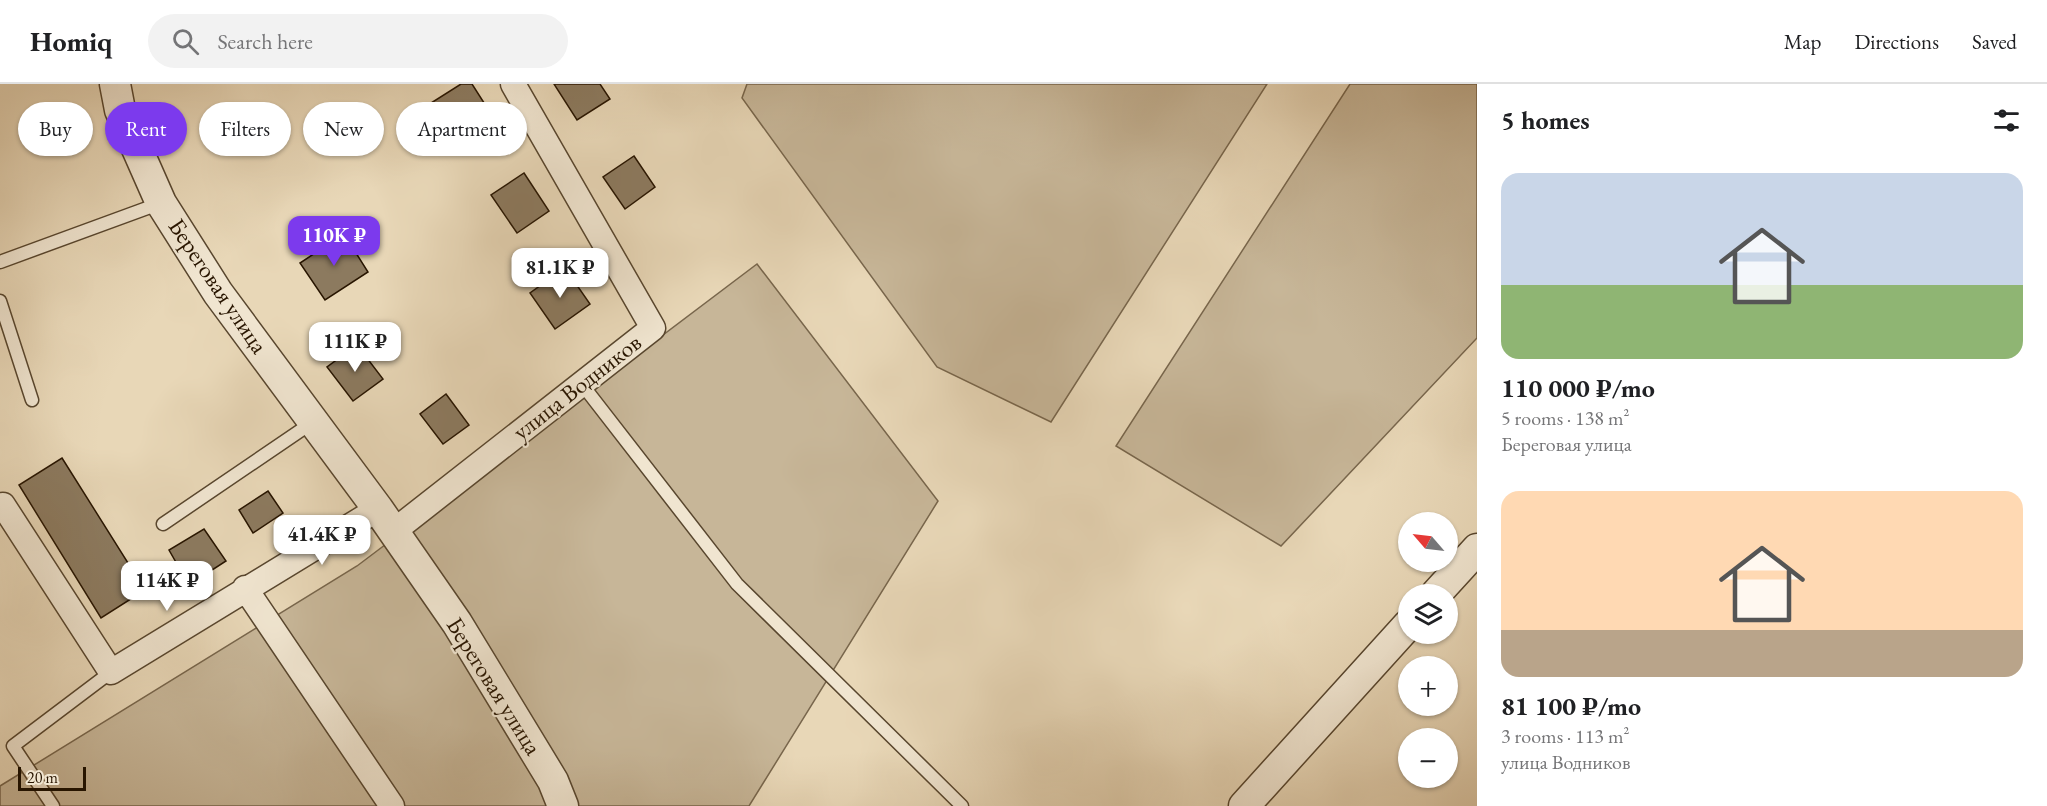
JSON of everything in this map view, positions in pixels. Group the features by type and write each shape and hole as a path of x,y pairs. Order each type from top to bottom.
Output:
{"street":[{"name":"Береговая улица","path":"115,84 120,110 161,203 218,293 386,520 463,633 553,781 563,806"},
{"name":"улица Водников","path":"111,672 245,588 386,520 581,383 653,328 513,84"},
{"path":"3,505 111,672"},
{"path":"1445,584 1477,549"},
{"path":"245,588 392,806"},
{"path":"1244,806 1398,635"}],"lane":[{"path":"0,262 161,203"},
{"path":"0,301 32,400"},
{"path":"581,383 737,584 962,806"},
{"path":"163,524 314,421"},
{"path":"53,806 13,746 111,672"}],"shaded area":[{"path":"747,84 1267,84 1051,422 937,367 742,98"},
{"path":"1350,84 1477,84 1477,338 1281,546 1116,446"},
{"path":"757,264 938,501 749,806 0,806 0,786 357,566"}],"building":[{"path":"461,84 472,84 484,102 433,102"},
{"path":"554,84 600,84 610,99 577,120"},
{"path":"634,156 655,187 625,209 603,177"},
{"path":"524,173 549,211 517,233 491,195"},
{"path":"344,234 368,272 325,300 300,263"},
{"path":"565,268 590,304 555,329 530,293"},
{"path":"357,345 383,379 353,401 327,367"},
{"path":"446,394 469,425 443,444 420,414"},
{"path":"62,458 145,590 101,618 19,485"},
{"path":"268,491 283,513 253,533 239,510"},
{"path":"204,529 226,561 189,585 169,550"}]}
